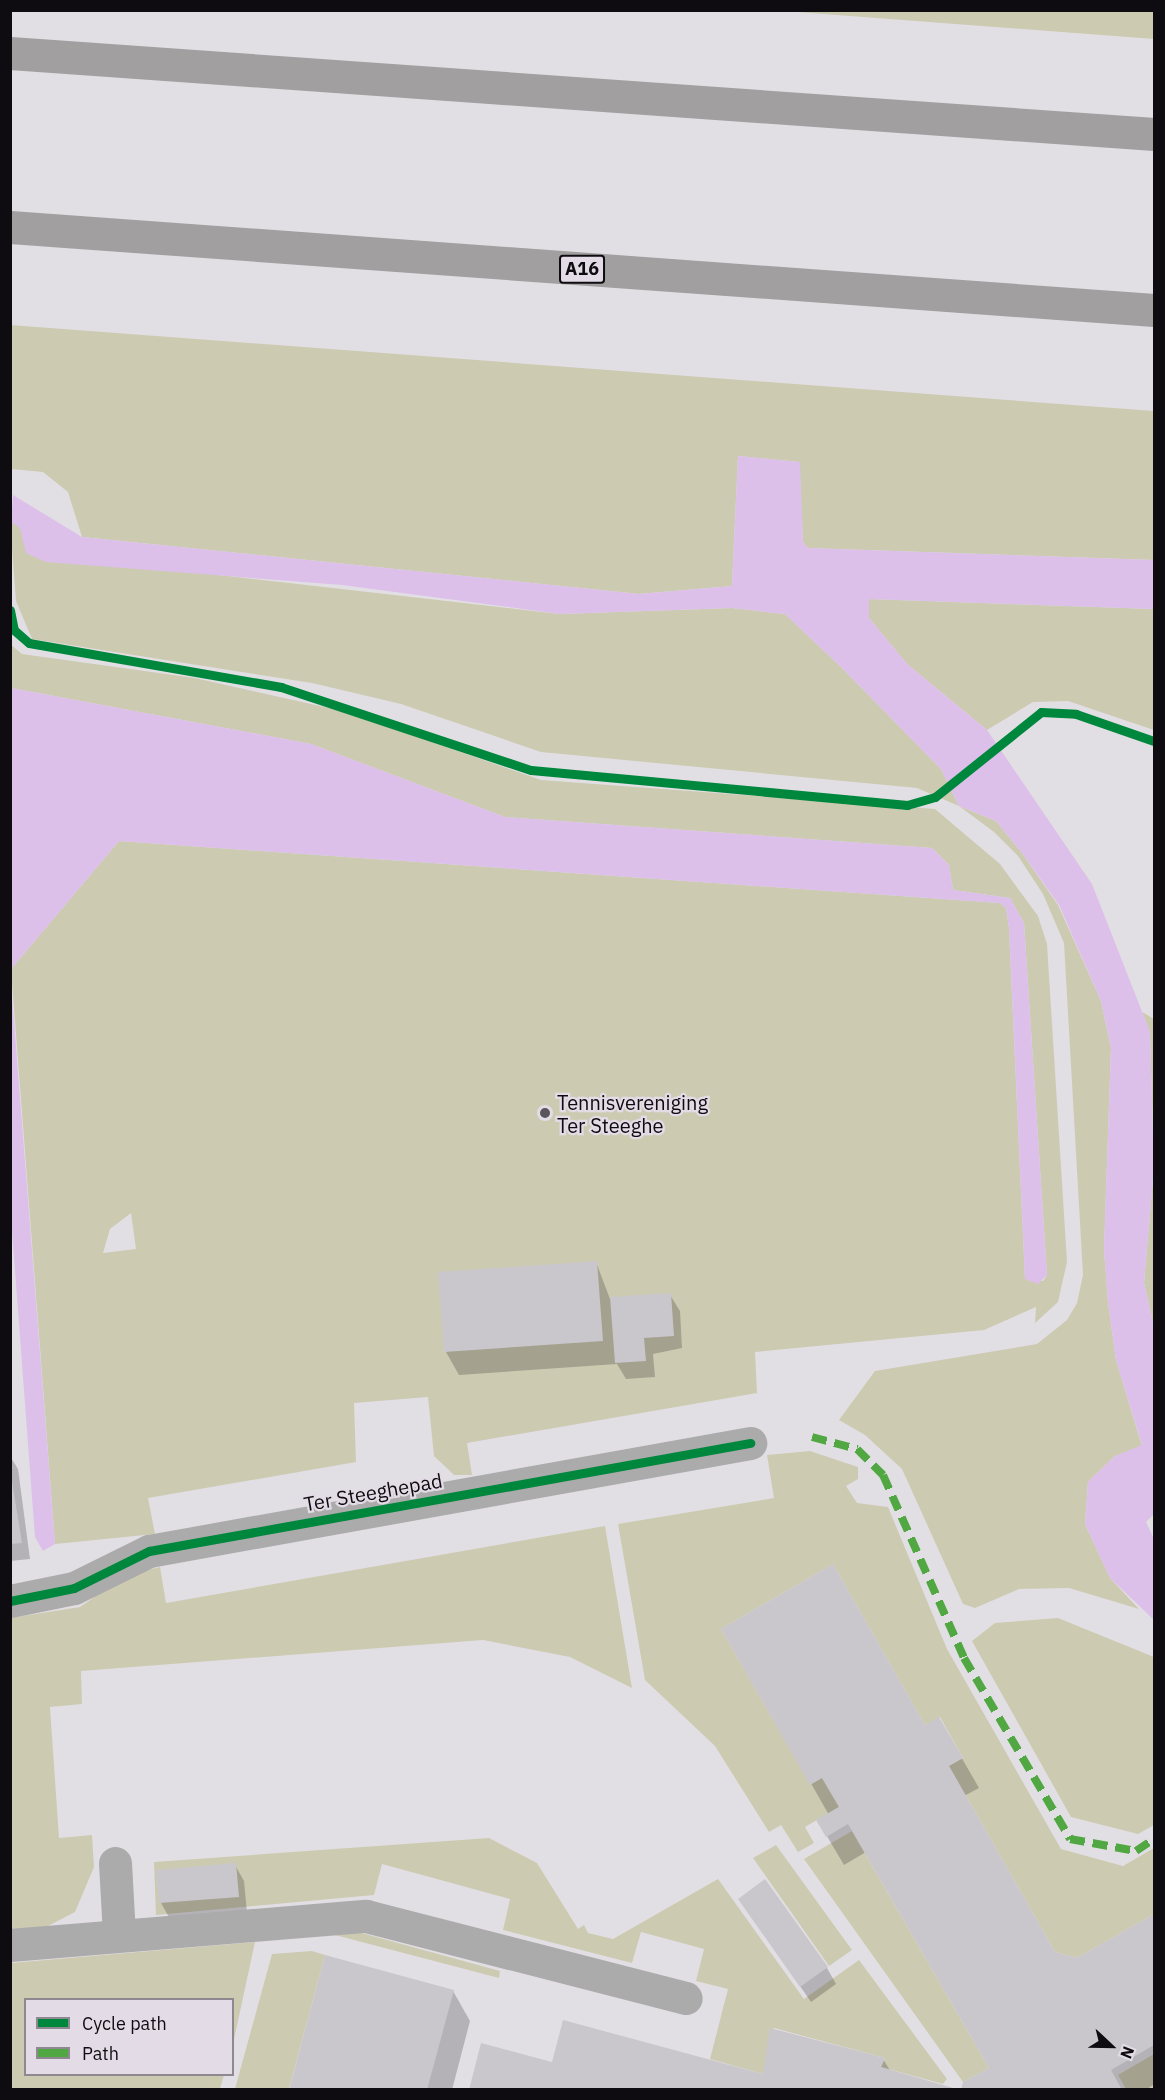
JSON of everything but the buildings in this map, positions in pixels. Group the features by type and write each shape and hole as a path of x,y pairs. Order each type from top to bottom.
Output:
{"highway":[{"path":"10,53 1155,134"},
{"name":"A16","path":"10,228 1155,310"}],"street":[{"name":"Ter Steeghepad","path":"10,1601 74,1588 149,1551 750,1443"},
{"path":"115,1863 119,1935"},
{"path":"10,1946 119,1935 366,1916 686,1998"}],"shaded area":[{"path":"777,11 1154,11 1154,39 797,12"},
{"path":"10,325 1154,411 1154,560 808,548 803,542 799,462 738,456 732,586 639,594 82,537 68,492 43,472 11,469"},
{"path":"738,456 800,462 803,542 808,548 1154,560 1154,609 869,599 869,618 907,664 987,730 1092,884 1150,1032 1154,1167 1144,1283 1154,1327 1154,1514 1146,1522 1154,1539 1154,1620 1110,1578 1085,1524 1088,1482 1115,1456 1142,1445 1116,1360 1108,1302 1104,1249 1111,1048 1101,1001 1059,905 1022,853 996,821 959,806 941,769 841,667 785,614 732,608 560,614 342,585 46,562 26,553 20,528 11,522 13,495 82,537 639,594 732,586"},
{"path":"10,522 219,575 560,614 732,608 785,614 841,667 941,769 959,806 917,788 541,752 401,704 312,683 32,639 16,601"},
{"path":"869,599 1154,609 1154,730 1068,701 1033,702 987,730 907,664 869,618"},
{"path":"10,644 22,654 195,678 342,711 541,780 935,809 1000,864 1038,916 1047,944 1067,1262 1058,1302 1035,1323 1036,1307 984,1330 755,1352 757,1393 467,1443 472,1475 454,1475 434,1456 428,1397 354,1403 356,1462 148,1498 155,1534 55,1544 11,969 119,841 1000,903 1006,908 1009,928 1025,1279 1043,1281 1047,1275 1024,923 1010,898 953,890 949,865 932,848 505,817 311,744 11,688","holes":["131,1213 136,1249 103,1253 110,1229"]},
{"path":"11,688 311,744 505,817 932,848 949,865 953,890 1010,898 1024,923 1047,1275 1038,1284 1025,1279 1009,928 1006,908 1000,903 119,841 11,969"},
{"path":"959,806 996,821 1022,853 1058,905 1101,1001 1111,1048 1104,1249 1108,1302 1116,1360 1142,1446 1115,1456 1088,1482 1085,1524 1110,1578 1139,1609 1069,1588 1019,1589 975,1608 963,1604 902,1469 865,1435 839,1420 875,1371 1037,1344 1067,1320 1077,1303 1083,1275 1064,943 1043,894 1018,856 994,832"},
{"path":"10,970 55,1544 43,1551 35,1537 11,1217"},
{"path":"1142,1012 1154,1019 1154,1167 1150,1033"},
{"path":"1154,1167 1154,1327 1144,1283"},
{"path":"810,1451 858,1467 858,1479 846,1486 857,1503 888,1507 947,1649 1061,1849 1123,1866 1154,1848 1154,1914 1077,1958 1055,1952 949,1766 963,1758 940,1717 925,1725 833,1564 721,1629 810,1784 822,1778 839,1807 805,1827 814,1843 798,1852 781,1825 769,1832 715,1746 645,1680 618,1524 774,1498 767,1455"},
{"path":"605,1526 632,1688 570,1657 483,1640 81,1671 82,1704 50,1707 59,1838 92,1835 94,1867 75,1912 46,1927 11,1931 10,1618 80,1607 126,1575 160,1567 166,1603"},
{"path":"1058,1618 1154,1657 1154,1825 1138,1834 1071,1817 972,1641 995,1623"},
{"path":"852,1831 989,2068 963,2082 804,1859"},
{"path":"489,1838 537,1863 578,1929 584,1925 588,1933 613,1939 718,1879 804,1999 859,1960 947,2079 943,2084 881,2067 885,2058 774,2028 763,2074 710,2059 728,1989 696,1981 704,1949 641,1932 632,1963 503,1930 510,1899 382,1864 374,1895 156,1915 154,1862"},
{"path":"776,1845 852,1950 829,1966 753,1858"},
{"path":"358,1932 500,1971 499,1978 335,1935"},
{"path":"255,1942 234,2039 234,1998 24,1998 24,2076 224,2076 220,2089 11,2089 11,1963"},
{"path":"312,1951 325,1955 289,2089 235,2089 272,1954"},
{"path":"1154,2054 1154,2089 1126,2089 1118,2075"}],"marked path":[{"path":"812,1437 857,1449 883,1475 964,1658 1070,1839 1136,1851 1154,1839"}],"cycle path":[{"path":"10,610 14,630 29,643 281,687 531,770 907,805 935,797 1041,712 1076,714 1154,741"},
{"path":"10,1601 74,1588 149,1551 750,1443"}],"place":[{"name":"Tennisvereniging Ter Steeghe","path":"545,1113"}]}
